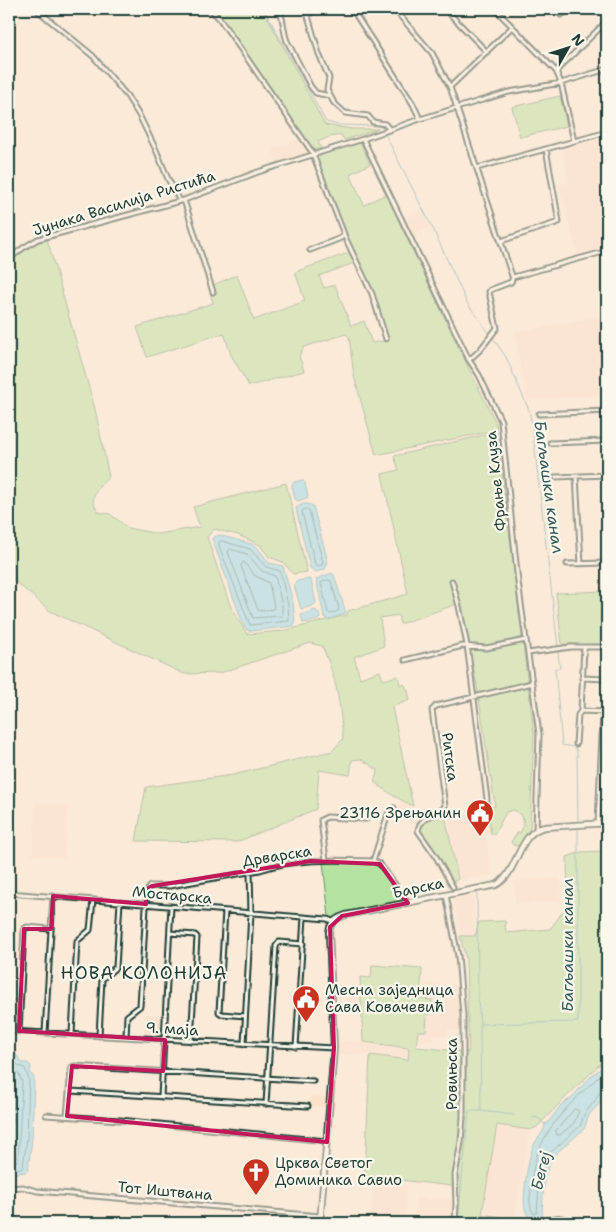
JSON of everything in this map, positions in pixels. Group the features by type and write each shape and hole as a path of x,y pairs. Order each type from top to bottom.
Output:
{"street":[{"path":"36,9 93,56 126,96 140,117 166,175 182,200 213,292"},
{"path":"210,9 233,38 313,154 344,234 372,294 386,339"},
{"path":"279,9 283,19 284,34 311,87 316,93 330,96"},
{"path":"315,9 308,16 319,54 329,78 325,94"},
{"path":"352,9 414,104 420,119"},
{"path":"394,9 432,53 450,87 500,241 512,276 514,277"},
{"path":"445,9 487,52"},
{"path":"554,9 562,15 570,9"},
{"path":"498,10 512,27 556,71 561,83 574,141"},
{"path":"556,71 607,21"},
{"path":"450,87 512,27"},
{"path":"363,139 457,107 509,92 561,83 607,69"},
{"path":"327,90 342,112 350,115 368,116 371,121 383,123 390,130"},
{"path":"477,168 607,132"},
{"name":"Јунака Василија Ристића","path":"9,259 38,239 182,200 258,172 363,139"},
{"name":"Фрање Клуза","path":"363,139 500,421 539,734 536,830"},
{"path":"500,241 558,223 559,221 546,149"},
{"path":"310,250 341,238 344,234"},
{"path":"469,360 480,350 497,328 489,292 511,282 514,277 607,251"},
{"path":"539,414 607,411"},
{"path":"550,443 607,441"},
{"path":"555,477 607,475"},
{"path":"576,476 580,564"},
{"path":"567,564 607,562"},
{"path":"452,580 460,606 474,696 487,798 485,810"},
{"path":"405,660 466,645 486,648 526,640"},
{"path":"576,744 578,715 581,711 584,646"},
{"path":"528,653 584,646 607,647"},
{"path":"582,678 607,679"},
{"name":"Ритска","path":"453,887 418,829 428,816 441,810 444,806 432,710 436,706 532,682"},
{"path":"581,711 605,712 598,824"},
{"path":"394,808 388,814 372,861 380,864 408,903"},
{"path":"326,860 321,820 324,818 366,819"},
{"path":"536,830 545,827 607,823"},
{"name":"Барска","path":"333,921 346,915 496,885 505,876 528,837 536,830"},
{"name":"Дрварска","path":"146,904 147,891 150,886 170,886 250,872 272,866 326,860 372,861"},
{"path":"244,1044 250,872"},
{"name":"Мостарска","path":"9,893 333,921"},
{"name":"Ровињска","path":"446,895 456,943 463,1001 463,1117 455,1175 455,1223"},
{"path":"45,1033 52,896"},
{"path":"72,1034 77,941 90,930 93,900"},
{"path":"99,1036 102,979 116,967 120,902"},
{"path":"126,1037 127,1016 140,1006 146,904"},
{"path":"161,1097 171,906"},
{"path":"225,911 219,1012 222,1014 245,1016"},
{"path":"296,1047 304,917"},
{"path":"320,1223 334,1048 330,934 330,927 333,921"},
{"path":"19,1032 24,928 51,928"},
{"path":"170,933 196,935 198,937 191,1041"},
{"path":"266,1104 276,946 279,942 303,944"},
{"name":"9. маја","path":"9,1031 334,1048"},
{"path":"67,1116 71,1068 74,1066 313,1081"},
{"path":"70,1091 308,1106"},
{"path":"46,1115 147,1122 327,1142"},
{"name":"Тот Иштвана","path":"9,1188 20,1187 36,1191 320,1216"},
{"path":"536,1223 562,1218 584,1223"}],"highlighted area":[{"path":"311,861 380,864 408,903 342,916 330,927 334,1048 327,1142 67,1116 72,1066 163,1071 165,1040 19,1031 24,929 51,929 53,896 146,904 147,889 152,886"}],"shaded area":[{"path":"607,135 607,247 578,255 558,185 568,182 562,148"},
{"path":"300,139 309,152 277,163 272,149"},
{"path":"422,210 430,228 411,237 403,219"},
{"path":"607,315 607,395 527,400 514,332"},
{"path":"404,800 425,818 416,829 395,810"},
{"path":"36,803 68,805 64,858 32,855"},
{"path":"487,810 491,834 485,835 493,875 459,881 447,818"},
{"path":"560,878 561,901 515,904 514,881"},
{"path":"474,894 475,936 460,936 453,898"},
{"path":"426,983 459,985 461,1031 448,1030 448,1036 434,1035 433,1041 418,1040 418,1031 427,1014 431,1014 432,999 424,998"},
{"path":"336,990 362,991 362,1003 345,1002 345,999 335,999"},
{"path":"146,1015 165,1016 164,1037 145,1035"},
{"path":"339,1040 409,1047 408,1060 370,1055 339,1055"},
{"path":"310,1096 326,1097 325,1107 310,1106"},
{"path":"497,1124 530,1130 515,1219 482,1214"},
{"path":"373,1182 407,1185 404,1223 370,1221"},
{"path":"416,1198 454,1200 453,1223 414,1223"}],"green space":[{"path":"213,9 263,9 325,125 352,129 378,129 344,140 341,135 329,137 318,142 321,148 314,150 224,21"},
{"path":"560,96 567,126 520,137 512,107"},
{"path":"360,142 370,164 350,174 364,205 386,194 496,423 497,430 376,455 354,376 349,337 346,334 304,347 299,356 304,371 249,386 231,355 224,333 147,357 137,327 213,303 209,289 213,285 237,275 254,320 305,301 295,272 351,252 357,262 319,276 324,288 335,285 351,326 364,321 372,343 388,340 373,294 364,272 352,251 315,156"},
{"path":"47,239 95,409 109,477 95,493 94,502 98,512 110,514 128,528 158,534 200,527 193,507 286,483 307,572 293,574 283,562 269,557 260,545 238,535 214,529 207,537 230,605 247,634 283,631 347,615 348,611 408,594 382,474 399,470 394,456 497,432 534,734 530,828 519,846 513,845 511,842 518,832 520,833 523,819 520,814 513,810 506,812 494,835 491,834 487,808 495,806 477,685 454,579 451,579 457,604 400,624 398,615 380,618 384,646 354,657 360,678 380,671 383,680 398,676 400,685 404,684 408,691 410,700 392,707 413,806 374,782 378,770 361,759 352,760 350,775 319,770 316,809 237,842 136,841 146,787 233,775 332,751 343,739 339,702 331,669 322,646 310,643 220,673 184,674 50,611 9,576 9,262 26,248 36,242"},
{"path":"607,591 607,645 562,644 556,593"},
{"path":"445,816 458,879 451,883 419,831 430,817"},
{"path":"607,851 607,1057 537,1127 530,1130 497,1125 482,1214 515,1219 512,1223 458,1223 461,1187 365,1176 370,1055 408,1060 409,1048 363,1042 360,977 371,978 372,965 422,969 420,999 432,1000 431,1014 427,1015 426,1031 418,1031 416,1047 469,1052 466,959 460,936 475,936 479,922 505,921 506,933 550,929 568,905 567,857 581,852"},
{"path":"323,862 376,864 406,902 334,919 329,917"},
{"path":"9,1000 19,1000 17,1030 9,1030"}],"water":[{"path":"302,480 305,483 308,497 298,501 295,499 292,485 294,482"},
{"path":"303,504 313,506 328,562 325,569 316,572 310,568 296,508"},
{"path":"219,535 252,544 257,547 269,563 283,566 293,602 294,626 247,630 243,624 212,538"},
{"path":"332,573 346,613 328,620 324,616 316,579"},
{"path":"311,580 316,603 301,609 294,585 297,581"},
{"path":"315,610 319,613 320,618 303,623 301,615"},
{"path":"9,1054 16,1054 22,1063 27,1063 31,1066 30,1073 34,1077 32,1139 28,1170 9,1174"},
{"name":"Бегеј","path":"607,1064 607,1094 604,1094 601,1102 589,1115 584,1129 553,1156 545,1176 542,1215 544,1223 531,1223 525,1209 524,1195 532,1149 543,1132 545,1123 547,1124 561,1105 571,1098 592,1075"}],"waterway":[{"name":"Багљашки канал","path":"264,9 326,122 338,125 379,126 383,129"},
{"name":"Багљашки канал","path":"385,134 434,231 467,303 490,334"},
{"name":"Багљашки канал","path":"493,338 506,357 529,410 558,647"},
{"name":"Багљашки канал","path":"558,652 560,668 555,668 562,745 574,747 577,751 578,822"},
{"name":"Багљашки канал","path":"480,1024 578,1022 578,830"},
{"name":"Багљашки канал","path":"477,892 481,1111 514,1115"},
{"path":"459,1223 469,1111 481,1111"},
{"path":"532,1117 538,1118 546,1125"}],"place":[{"name":"23116 Зрењанин","path":"480,837"},
{"name":"Месна заједница Сава Ковачевић","path":"306,1023"},
{"name":"Црква Светог Доминика Савио","path":"256,1196"}],"district":[{"name":"НОВА КОЛОНИЈА","path":"144,973"}]}
